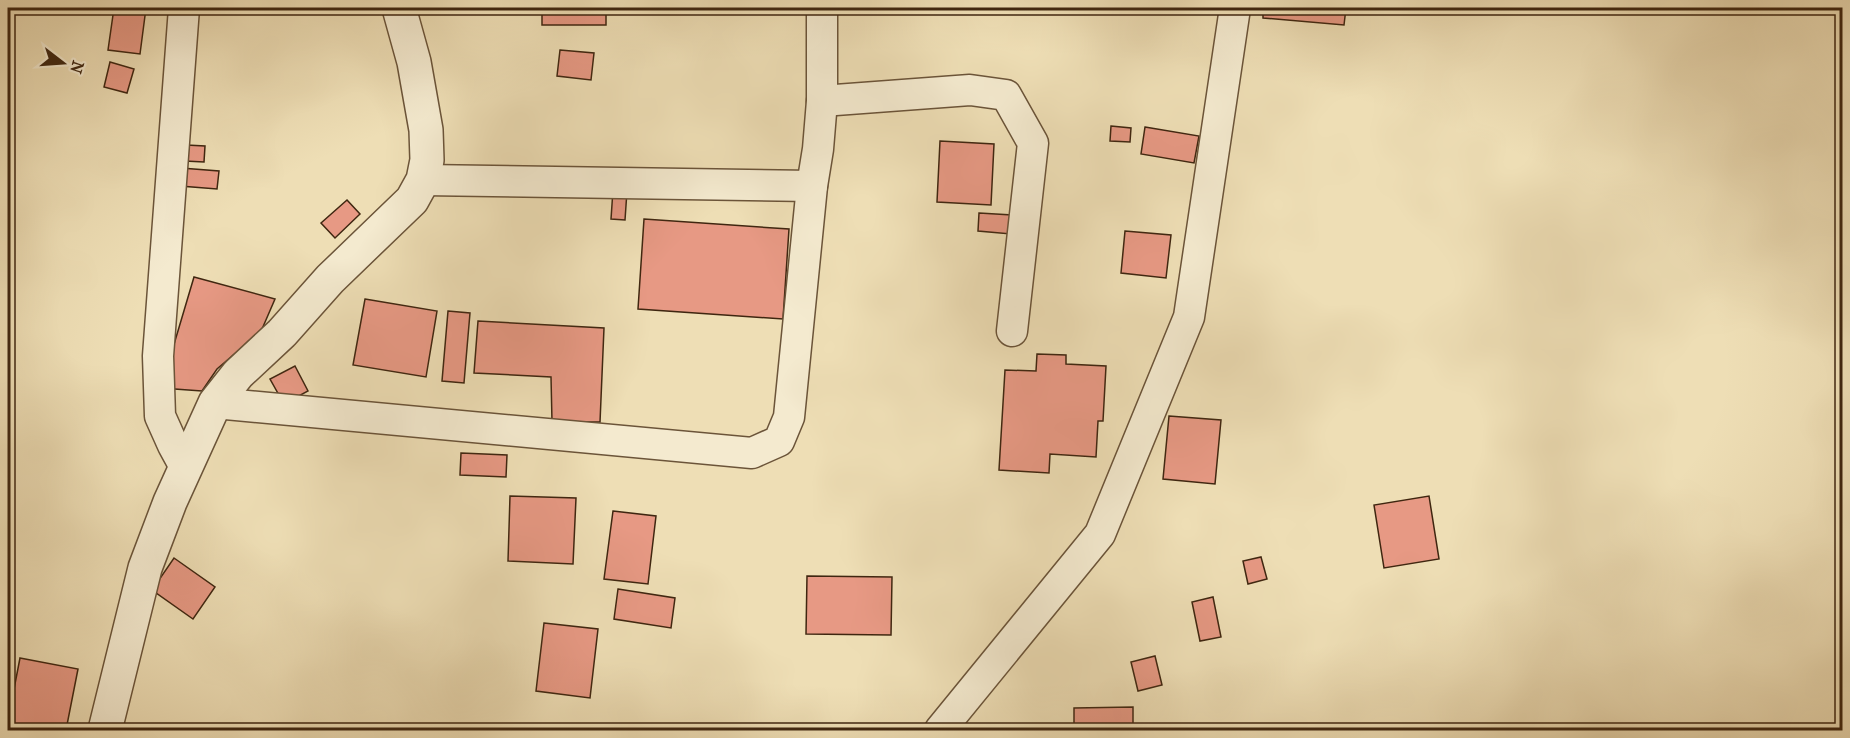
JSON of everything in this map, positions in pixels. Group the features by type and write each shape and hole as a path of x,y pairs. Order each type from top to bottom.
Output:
{"street":[{"path":"184,8 158,356 160,416 185,467"},
{"path":"105,730 145,568 185,467 215,403 238,374 282,333 330,279 412,200 423,180 427,160 426,130 414,62 399,8"},
{"path":"215,403 752,453 779,441 789,417 812,186 818,149 822,101 822,8"},
{"path":"940,730 1100,534 1167,371 1189,317 1235,8"},
{"path":"822,101 970,90 1006,94 1033,143 1012,331"},
{"path":"423,180 812,186"}],"building":[{"path":"114,8 146,8 140,54 108,50"},
{"path":"542,8 606,8 606,25 542,25"},
{"path":"1263,8 1346,8 1344,25 1263,18"},
{"path":"560,50 594,53 591,80 557,76"},
{"path":"110,62 134,69 127,93 104,87"},
{"path":"1111,126 1131,128 1130,142 1110,141"},
{"path":"1145,127 1199,136 1194,163 1141,154"},
{"path":"940,141 994,144 991,205 937,202"},
{"path":"186,145 205,146 204,162 185,161"},
{"path":"181,168 219,171 217,189 180,186"},
{"path":"613,190 627,191 625,220 611,219"},
{"path":"347,200 360,214 335,238 321,223"},
{"path":"979,213 1012,215 1011,234 978,231"},
{"path":"644,219 789,229 783,319 638,309"},
{"path":"1125,231 1171,235 1166,278 1121,273"},
{"path":"194,277 275,299 259,336 217,369 202,391 161,388"},
{"path":"365,299 437,311 426,377 353,365"},
{"path":"448,311 470,313 464,383 442,381"},
{"path":"478,321 604,328 600,422 552,422 551,377 474,373"},
{"path":"1037,354 1066,355 1066,364 1106,366 1103,421 1098,421 1096,457 1050,454 1049,473 999,470 1005,370 1036,371"},
{"path":"295,366 308,391 284,404 270,379"},
{"path":"1169,416 1221,420 1215,484 1163,479"},
{"path":"461,453 507,455 506,477 460,475"},
{"path":"510,496 576,498 573,564 508,561"},
{"path":"1429,496 1439,559 1384,568 1374,505"},
{"path":"613,511 656,516 648,584 604,579"},
{"path":"1261,557 1267,579 1248,584 1243,561"},
{"path":"174,558 215,587 193,619 152,590"},
{"path":"807,576 892,577 891,635 806,634"},
{"path":"618,589 675,598 671,628 614,619"},
{"path":"1213,597 1221,637 1200,641 1192,602"},
{"path":"544,623 598,629 590,698 536,691"},
{"path":"1155,656 1162,685 1138,691 1131,662"},
{"path":"20,658 78,669 66,730 8,729"},
{"path":"1133,707 1133,730 1074,730 1074,708"}]}
